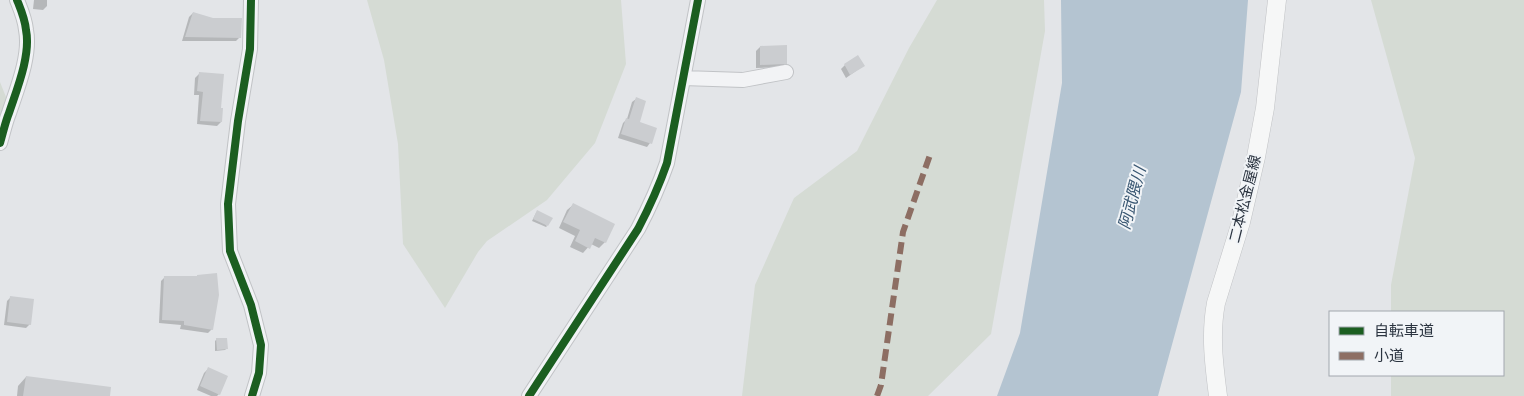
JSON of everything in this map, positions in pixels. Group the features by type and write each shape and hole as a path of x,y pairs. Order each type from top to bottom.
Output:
{"main road":[{"name":"二本松金屋線","path":"1218,396 1213,352 1214,315 1241,222 1256,157 1265,108 1277,0"}],"street":[{"path":"0,143 8,114 18,92 26,49 27,32 17,0"},
{"path":"251,0 250,49 238,121 228,204 230,251 251,305 261,345 259,373 252,396"},
{"path":"529,396 599,290 648,210 661,181 698,0"},
{"path":"683,78 743,80 786,72"}],"shaded area":[{"path":"367,0 621,0 626,64 595,143 547,200 487,241 478,252 445,308 403,244 398,144 384,60"},
{"path":"937,0 1044,0 1045,31 991,334 928,396 742,396 755,285 794,198 857,151 909,48"},
{"path":"1371,0 1524,0 1524,396 1391,396 1391,376 1504,376 1504,311 1391,311 1391,285 1415,158"},
{"path":"0,82 14,117 0,128"}],"water":[{"name":"阿武隈川","path":"1061,0 1248,0 1241,92 1158,396 997,396 1020,333 1062,83"}],"building":[{"path":"193,12 213,18 242,18 241,38 185,37"},
{"path":"787,45 787,64 760,65 760,46"},
{"path":"858,55 865,66 850,75 844,64"},
{"path":"199,72 224,74 221,108 223,108 222,122 200,121 203,92 197,91"},
{"path":"636,97 646,101 640,122 657,128 652,144 621,134 626,118 629,119"},
{"path":"573,203 615,224 606,243 595,238 590,249 575,241 580,230 563,222"},
{"path":"537,210 553,218 548,226 533,219"},
{"path":"217,273 219,295 213,330 184,325 184,321 162,320 164,276 197,276"},
{"path":"10,296 34,299 31,325 7,322"},
{"path":"216,338 227,338 228,349 217,350"},
{"path":"208,367 228,376 220,395 200,386"},
{"path":"26,376 111,387 110,396 23,396"}],"marked path":[{"path":"877,396 881,385 903,232 930,155"}],"cycle path":[{"path":"0,143 27,50 23,15 17,0"},
{"path":"251,0 250,49 238,121 228,204 230,251 251,305 261,345 259,373 252,396"},
{"path":"529,396 638,229 650,205 667,163 698,0"}]}
